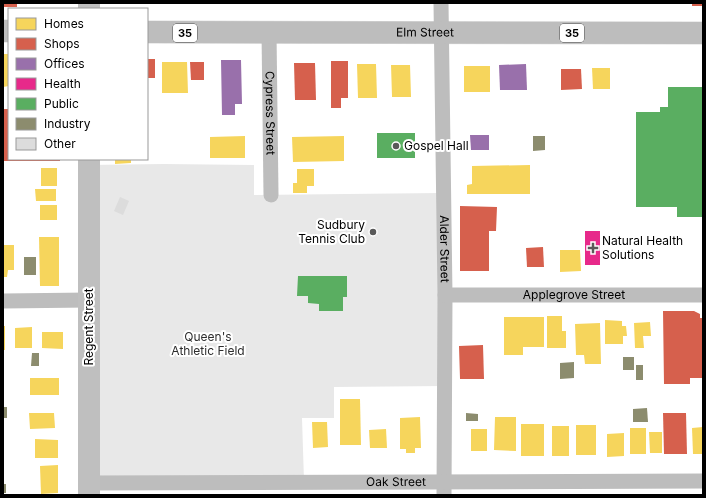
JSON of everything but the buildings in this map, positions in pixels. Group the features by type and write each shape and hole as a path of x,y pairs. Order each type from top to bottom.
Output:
{"main road":[{"name":"Elm Street","path":"148,32 703,33"},
{"name":"Regent Street","path":"89,160 89,489"}],"street":[{"name":"Alder Street","path":"441,3 445,295 444,488"},
{"name":"Cypress Street","path":"269,32 271,195"},
{"name":"Applegrove Street","path":"445,295 703,295"},
{"path":"3,301 89,300"},
{"name":"Oak Street","path":"89,489 444,488 703,481"}],"green space":[{"name":"Queen's Athletic Field","path":"87,165 254,165 254,195 441,193 445,386 334,387 334,418 302,418 304,481 87,482"}],"place":[{"name":"Gospel Hall","path":"396,146"},
{"name":"Sudbury Tennis Club","path":"373,232"},
{"name":"Natural Health Solutions","path":"593,248"}]}
